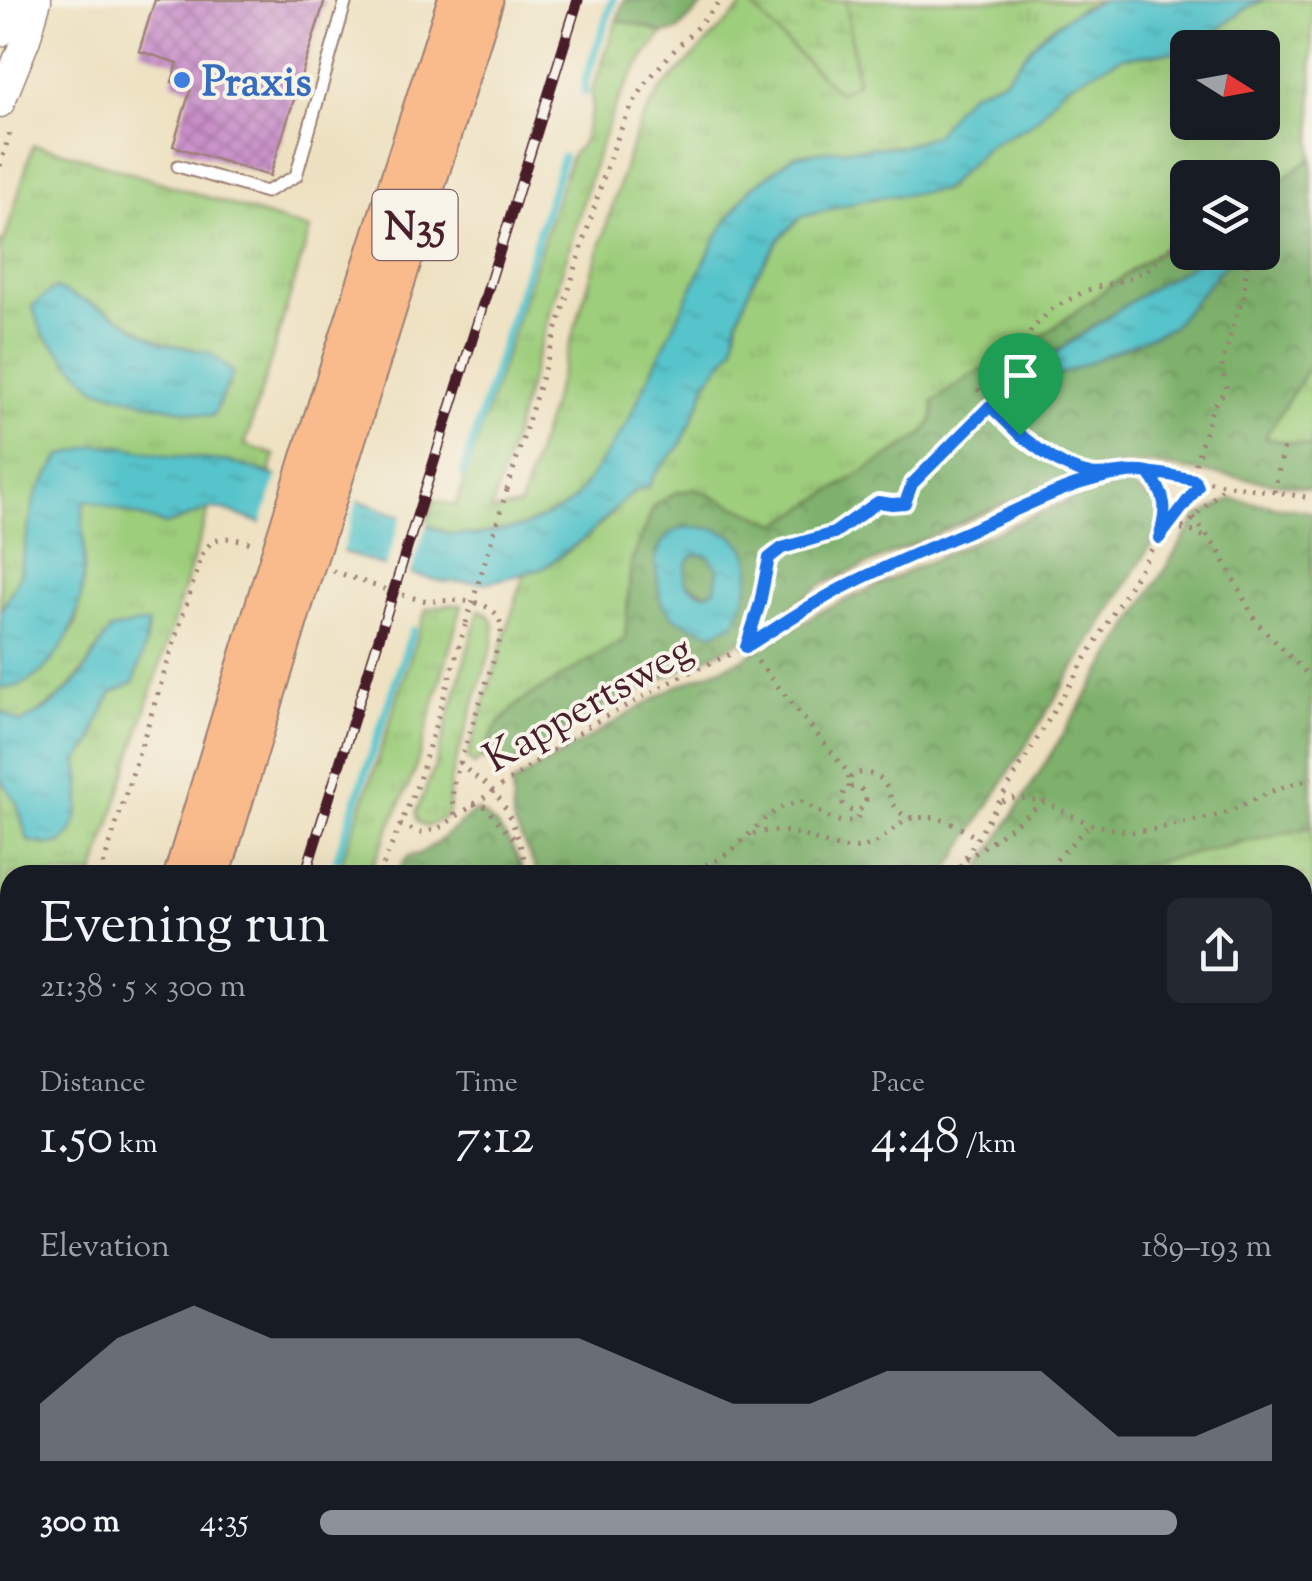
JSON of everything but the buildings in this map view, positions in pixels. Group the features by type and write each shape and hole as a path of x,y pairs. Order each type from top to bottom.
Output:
{"main road":[{"name":"N35","path":"330,445 456,0"},
{"name":"N35","path":"186,865 485,0"},
{"name":"N35","path":"215,865 285,585"}],"street":[{"path":"0,32 10,0"},
{"path":"0,103 38,0"}],"lane":[{"path":"178,166 266,192 296,176 346,0"}],"path":[{"path":"383,865 429,753 506,490 622,125 649,79 721,0"},
{"path":"849,788 846,770 746,647 769,558 782,548 834,533 878,502 905,503 912,484 1017,382 1024,372 1025,344 1031,330 1052,309 1087,290 1151,268 1170,248"},
{"path":"961,865 1159,538 1198,487 1196,461 1213,406 1227,389 1222,364 1244,300 1246,270"},
{"path":"978,389 1020,435 1055,460 1080,472 1104,476"},
{"path":"1274,492 1286,442"},
{"path":"1055,460 1066,474 1059,492"},
{"path":"1148,472 1165,500 1159,538"},
{"name":"Kappertsweg","path":"400,825 429,833 590,725 746,647 853,582 1059,492 1104,476 1148,472 1312,498"},
{"path":"1159,538 1188,524 1227,484"},
{"path":"1194,518 1211,540 1256,622 1312,680"},
{"path":"1172,531 1195,532 1211,540"},
{"path":"103,865 202,555 218,539 255,544"},
{"path":"340,573 427,601 462,600 489,608 499,620 500,640 459,761 453,790 454,816"},
{"path":"459,761 492,790 509,814 526,865"},
{"path":"849,779 859,772 878,777 887,786 898,810 912,818"},
{"path":"1000,802 1017,796 1044,802 1090,824 1131,832 1221,815 1277,789 1310,779"},
{"path":"855,786 865,793 864,806 852,812 843,804 844,792 849,788 855,786"},
{"path":"963,862 1044,802"},
{"path":"474,804 487,808 518,842"},
{"path":"704,865 730,852 779,807 808,804 838,822 857,820 859,810"},
{"path":"749,835 784,830 830,846 862,848 912,818 936,818 978,838"},
{"path":"1051,865 1090,824"}],"green space":[{"path":"624,0 708,0 677,31 663,34 617,20"},
{"path":"846,0 1103,0 1082,7 1053,26 1004,79 974,91 965,99 936,135 903,146 794,156 749,190 725,223 625,427 596,471 565,507 522,527 475,535 450,534 426,524 434,500 456,506 571,156 582,143 592,110 592,92 617,20 663,34 631,77 602,140 491,511 520,506 627,159 640,124 659,92 748,1 839,93 857,82"},
{"path":"846,0 857,83 839,93 748,1"},
{"path":"1265,0 1312,0 1312,158 1280,182 1280,160 1170,160 1170,244 1010,360 973,374 934,402 933,422 921,436 778,525 695,489 631,563 625,639 520,702 495,728 482,758 474,765 468,759 524,574 568,552 630,496 649,486 653,475 680,446 706,383 733,347 738,318 754,278 780,238 801,217 868,199 943,190 986,148 1038,118 1062,89 1123,57 1170,52 1170,140 1280,140 1280,30 1219,30 1250,6"},
{"path":"33,145 310,230 245,445 275,455 270,473 230,462 96,445 35,496 19,577 0,612 0,242 4,242","holes":["86,301 162,343 190,348 95,388 43,333 33,306"]},
{"path":"1312,158 1312,362 1265,438 1312,447 1312,489 1151,464 1092,469 1044,486 821,585 752,636 606,705 505,770 482,758 495,728 520,702 625,639 631,563 654,506 675,493 695,489 778,524 921,436 933,416 933,402 973,374 1010,360 1170,244 1170,270 1184,270 1056,351 1057,376 1172,327 1220,270 1280,270 1280,182","holes":["686,527 749,589 661,603"]},
{"path":"1312,362 1312,447 1264,438"},
{"path":"1129,485 1171,513 951,865 534,865 513,822 512,784 674,687 743,659 816,614 967,544 1105,489"},
{"path":"1232,499 1312,512 1312,827 1143,865 982,865 1197,517"},
{"path":"88,500 166,525 209,509 97,865 0,865 0,778 17,803 28,841 48,845 80,799 77,762 96,732 101,643 76,680 47,707 20,723 0,710 0,688 51,662 76,624 84,564 84,502"},
{"path":"696,554 708,556 718,568 715,589 707,593 686,583 686,566"},
{"path":"462,605 414,773 373,865 340,865 374,771 426,609"},
{"path":"479,610 493,623 493,643 450,781 449,810 444,818 426,827 417,821 416,813 435,766"},
{"path":"476,810 493,822 521,865 401,865 409,856 438,842"},
{"path":"1312,827 1312,865 1143,865"}],"water":[{"path":"1103,0 1265,0 1249,6 1218,30 1170,30 1170,52 1123,57 1071,83 1038,118 986,148 943,190 868,199 801,217 780,238 754,278 738,318 734,347 706,383 680,446 649,486 634,491 587,536 542,569 490,582 444,582 395,570 224,510 209,509 166,525 88,500 83,510 81,595 68,636 52,660 28,682 0,688 0,612 19,577 35,496 61,456 96,445 230,462 365,503 450,534 475,535 522,527 574,500 625,427 717,236 749,190 794,156 903,146 935,135 970,93 1004,79 1042,35 1074,12"},
{"path":"1183,270 1220,270 1172,327 1057,376 1042,371 1042,362"},
{"path":"55,288 108,311 162,343 211,353 233,373 213,416 95,388 43,334 32,306"},
{"path":"686,527 714,529 743,546 749,557 749,583 735,623 713,633 674,617 661,603 655,561 669,533","holes":["696,554 708,556 718,568 715,589 699,592 686,583 686,566"]},
{"path":"148,624 145,646 134,682 111,694 92,743 77,761 80,793 73,828 60,843 28,841 17,803 0,778 0,710 20,723 48,708 81,676 110,630"}],"pier":[{"path":"279,471 359,496 340,557 260,528"},
{"path":"403,512 428,521 409,579 384,572"}],"waterway":[{"path":"585,92 585,81 613,0"},
{"path":"463,473 563,157"},
{"path":"337,859 413,630"}],"railway":[{"path":"308,865 578,0"}],"place":[{"name":"Praxis","path":"182,80"}],"route":[{"path":"1020,435 990,406 912,484 905,503 878,502 834,533 782,548 769,558 746,647 853,582 1089,480 1148,472 1165,500 1159,538 1198,487 1195,480 1148,472 1090,474 1055,460 1020,435"}]}
